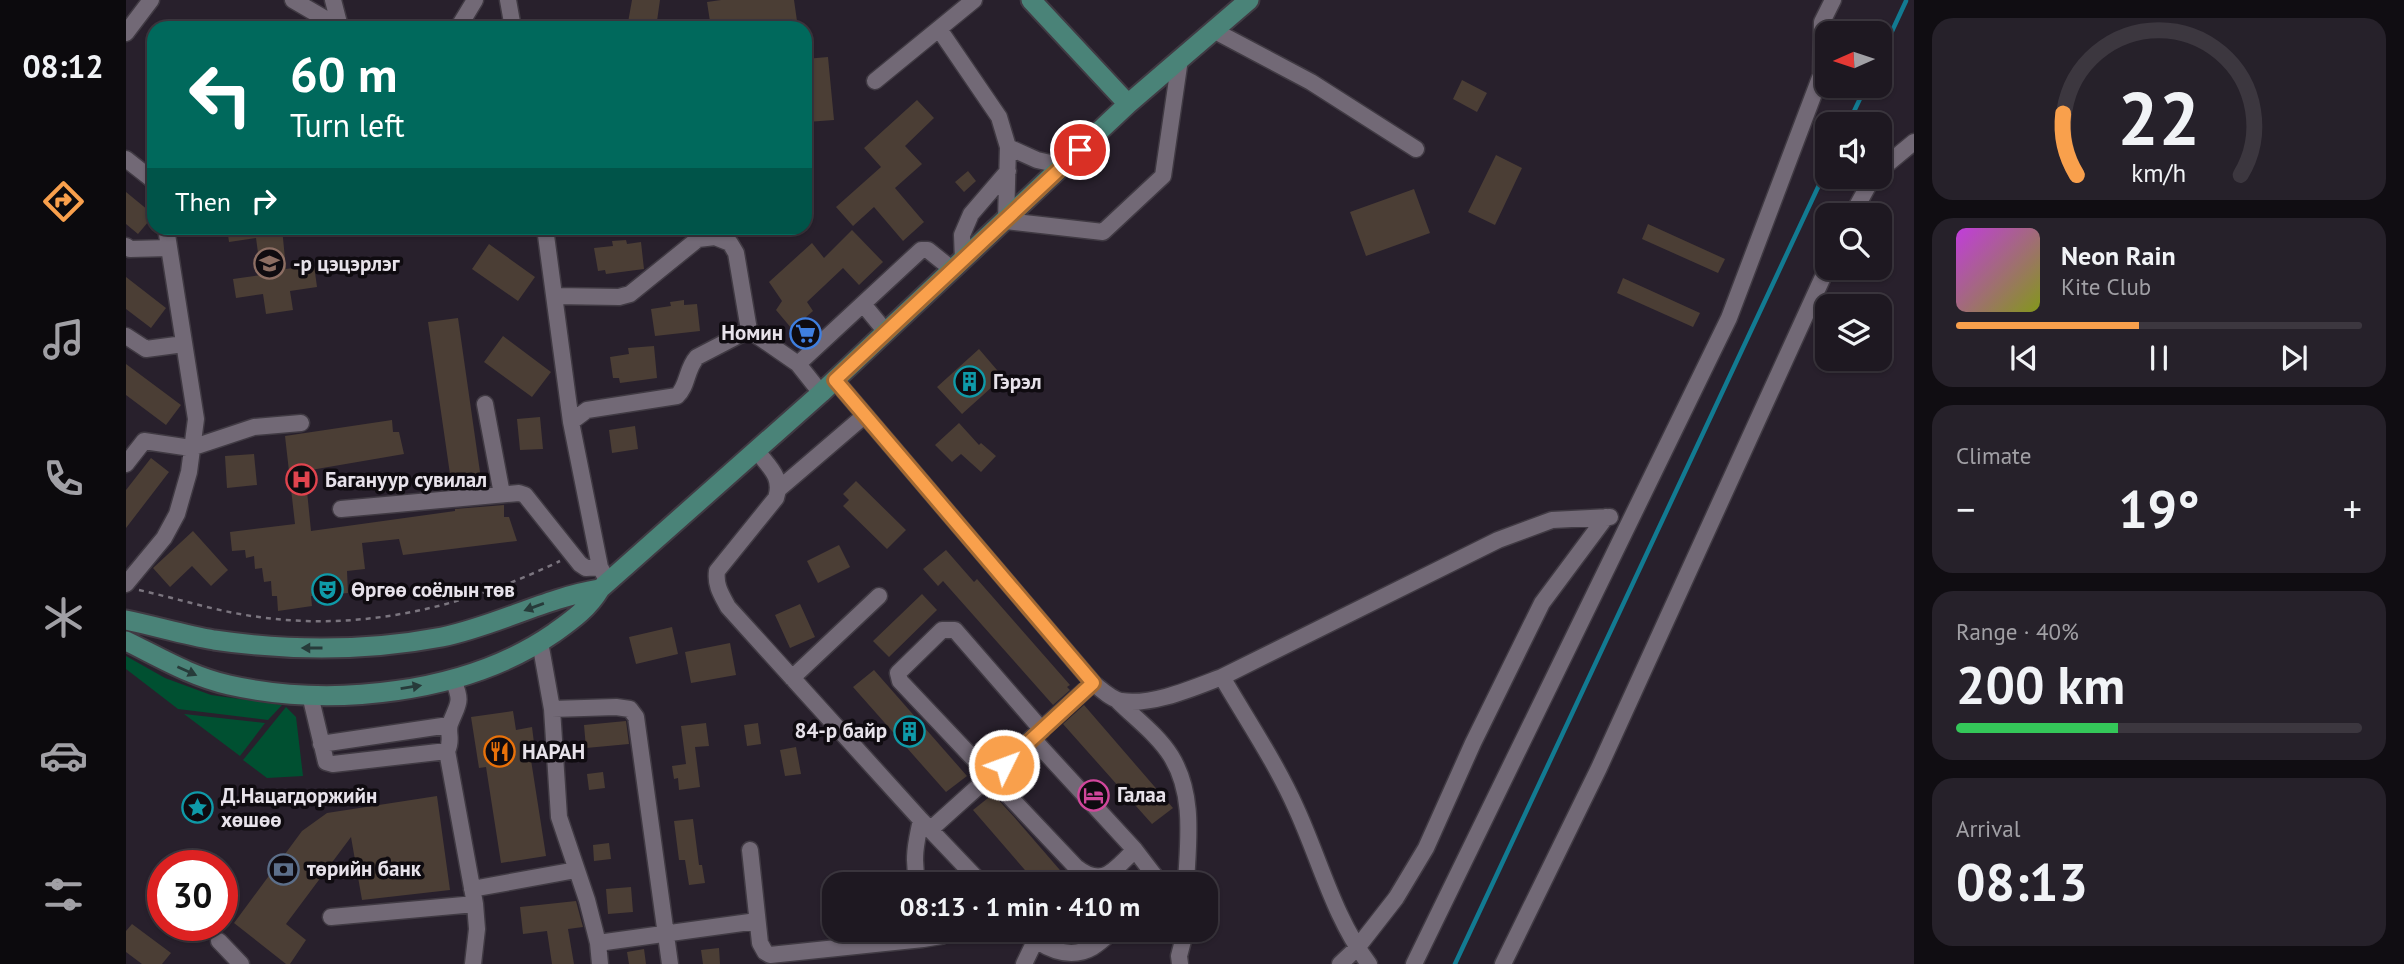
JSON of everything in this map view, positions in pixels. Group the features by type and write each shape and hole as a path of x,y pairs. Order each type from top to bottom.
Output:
{"main road":[{"path":"1031,0 1128,104"},
{"path":"126,620 212,639 278,647 330,648 442,637 575,593 602,579 757,451 1006,221 1128,104 1249,0"},
{"path":"126,640 191,673 228,685 310,695 381,691 453,680 478,672 540,642 591,604 602,579"}],"street":[{"path":"126,33 151,0"},
{"path":"293,0 330,21"},
{"path":"333,0 338,21"},
{"path":"462,21 474,0"},
{"path":"508,0 512,21"},
{"path":"1414,964 1729,318 1821,75 1822,22 1833,0"},
{"path":"876,81 969,1"},
{"path":"939,29 999,117 1008,146 1006,221 1103,232 1163,176 1180,59"},
{"path":"1213,30 1311,82 1416,149"},
{"path":"1892,160 1914,142"},
{"path":"1008,146 1037,160 1064,166"},
{"path":"126,159 147,176"},
{"path":"798,364 921,250 928,250 958,265 962,235 971,214 1008,171"},
{"path":"131,587 177,514 189,472 196,419 167,235"},
{"path":"546,235 571,422 602,579"},
{"path":"555,296 619,297 630,294 698,239 708,235"},
{"path":"720,235 730,243 736,253 749,330 798,364 864,416 1093,683 1118,701 1170,754 1182,779 1189,813 1186,872"},
{"path":"126,246 130,249 169,248"},
{"path":"1503,964 1599,768 1823,280"},
{"path":"863,304 886,332"},
{"path":"571,422 587,410 677,396 683,391 690,364 697,357 749,330"},
{"path":"126,336 146,349 184,344"},
{"path":"485,404 502,494"},
{"path":"864,416 780,488 776,498 717,571 715,582 728,607 971,872"},
{"path":"126,464 144,441 191,448 254,427 301,423"},
{"path":"757,451 776,476 780,488"},
{"path":"341,509 502,494 525,495 573,555 602,579"},
{"path":"1340,964 1357,948 1396,898 1426,848 1473,743 1542,603 1606,517"},
{"path":"1118,701 1177,694 1222,677 1498,540 1552,520 1631,517"},
{"path":"792,678 879,596"},
{"path":"1135,850 1109,874 1099,878 1088,877 989,778 900,681 898,673 901,668 942,630 955,630 1038,735 1135,850 1152,872"},
{"path":"540,642 552,709 559,817 598,943 600,964"},
{"path":"1222,677 1289,793 1310,837 1324,880 1357,948 1369,964"},
{"path":"453,680 458,692 458,706 449,725 452,743 447,751 474,897 477,929 473,964"},
{"path":"915,872 914,851 926,825 989,778 1093,683"},
{"path":"310,695 326,762 333,764 447,751"},
{"path":"552,709 616,707 630,709 636,717 670,964"},
{"path":"321,744 449,725"},
{"path":"750,850 757,921 765,951 778,956 870,942"},
{"path":"331,917 474,897 576,870"},
{"path":"598,943 757,921"},
{"path":"219,941 241,964"},
{"path":"1024,964 1028,942"},
{"path":"1040,942 1067,959 1099,942"},
{"path":"1180,964 1183,942"}],"path":[{"path":"131,587 258,617 306,622 354,621 404,615 482,594 521,580 573,555"}],"green space":[{"path":"126,656 165,678 211,695 282,705 268,720 178,709 126,669"},
{"path":"286,707 296,717 303,776 267,778 243,760"},
{"path":"184,714 265,723 240,756"}],"building":[{"path":"632,0 660,0 657,21 628,21"},
{"path":"794,0 797,21 710,21 707,2"},
{"path":"828,57 834,120 812,122 812,58"},
{"path":"1462,80 1487,93 1477,112 1453,99"},
{"path":"917,100 934,118 905,146 922,164 895,188 924,222 903,241 874,207 853,226 836,207 881,167 864,148"},
{"path":"1496,155 1522,168 1495,225 1468,212"},
{"path":"968,171 976,181 964,192 955,182"},
{"path":"1414,189 1430,233 1366,256 1350,212"},
{"path":"126,192 147,209 147,223 138,234 126,224"},
{"path":"1648,224 1725,259 1718,273 1642,239"},
{"path":"852,230 883,262 859,285 843,268 807,302 813,311 792,329 776,310 782,301 769,282 812,243 824,258"},
{"path":"228,235 283,235 286,269 314,265 317,287 290,291 293,310 266,314 263,294 236,298 233,279 261,275 256,238 229,242"},
{"path":"626,240 627,244 641,242 644,269 606,274 605,270 598,271 594,248 613,246 612,241"},
{"path":"489,244 535,277 518,301 472,269"},
{"path":"126,277 166,308 151,328 126,309"},
{"path":"1623,278 1700,313 1693,327 1617,293"},
{"path":"684,300 684,305 697,304 700,331 655,336 651,309 671,306 670,302"},
{"path":"458,318 482,486 452,488 428,322"},
{"path":"503,336 551,372 532,397 484,362"},
{"path":"654,346 657,378 620,383 619,378 613,378 610,357 629,354 628,348"},
{"name":"Гэрэл","path":"979,349 1003,377 962,414 937,387"},
{"path":"126,364 181,405 166,425 126,395"},
{"path":"540,417 543,449 520,450 517,419"},
{"path":"392,420 393,432 399,432 404,454 305,471 311,531 455,509 504,505 504,517 509,517 517,541 403,555 399,539 362,543 365,569 347,571 348,593 311,596 312,606 278,611 277,596 272,596 271,581 264,582 262,568 255,569 254,556 246,558 245,550 232,551 230,532 295,524 285,436"},
{"path":"959,423 979,445 981,443 996,456 981,472 961,454 952,462 935,445"},
{"path":"635,426 638,449 612,453 609,430"},
{"path":"254,454 257,485 227,488 225,456"},
{"path":"151,458 169,472 126,528 126,490"},
{"path":"856,481 906,530 887,549 843,506 849,500 843,494"},
{"path":"193,531 228,570 211,586 192,566 170,587 153,568"},
{"path":"839,545 850,567 818,583 807,561"},
{"path":"946,550 974,582 977,579 1070,685 1067,687 1070,690 1053,705 943,581 938,586 923,569"},
{"path":"922,594 937,610 889,657 873,641"},
{"path":"800,604 815,637 790,648 775,615"},
{"path":"672,627 678,654 636,664 629,637"},
{"path":"730,643 736,675 691,683 685,652"},
{"name":"84-р байр","path":"874,670 967,776 946,792 853,687"},
{"path":"1084,705 1173,808 1152,824 1063,724"},
{"path":"513,711 516,730 532,727 536,759 531,760 546,856 501,863 486,767 479,768 471,717"},
{"path":"626,721 629,744 586,748 584,725"},
{"path":"706,723 709,746 695,747 700,787 679,790 678,778 674,779 672,766 686,764 681,726"},
{"path":"758,723 761,744 747,746 744,725"},
{"path":"796,747 801,774 785,776 780,750"},
{"path":"603,772 605,788 589,790 587,774"},
{"path":"993,794 1062,872 1027,872 973,810"},
{"path":"437,796 450,890 362,900 351,837 286,924 306,940 290,964 286,964 238,926 238,918 302,831 327,813"},
{"path":"693,819 699,865 702,865 705,883 689,885 685,860 679,860 674,821"},
{"path":"609,843 611,859 594,861 593,845"},
{"path":"631,887 633,912 608,914 606,889"},
{"path":"576,901 583,927 568,929 574,964 552,964 547,931 523,934 520,907"},
{"path":"132,924 147,935 147,941 155,941 171,953 162,964 142,964 126,952 126,931"},
{"path":"719,948 720,964 703,964 701,950"},
{"path":"644,949 646,964 629,964 627,952"}],"waterway":[{"path":"1892,31 1906,1"},
{"path":"1854,112 1860,98"},
{"path":"1455,964 1817,189"}],"place":[{"name":"-р цэцэрлэг","path":"270,264"},
{"name":"Номин","path":"806,333"},
{"name":"Гэрэл","path":"970,382"},
{"name":"Багануур сувилал","path":"302,480"},
{"name":"Өргөө соёлын төв","path":"328,590"},
{"name":"84-р байр","path":"910,731"},
{"name":"НАРАН","path":"499,752"},
{"name":"Галаа","path":"1094,795"},
{"name":"Д.Нацагдоржийн хөшөө","path":"198,808"},
{"name":"төрийн банк","path":"284,869"}],"route":[{"path":"1004,765 1093,683 835,380 1080,150"}]}
